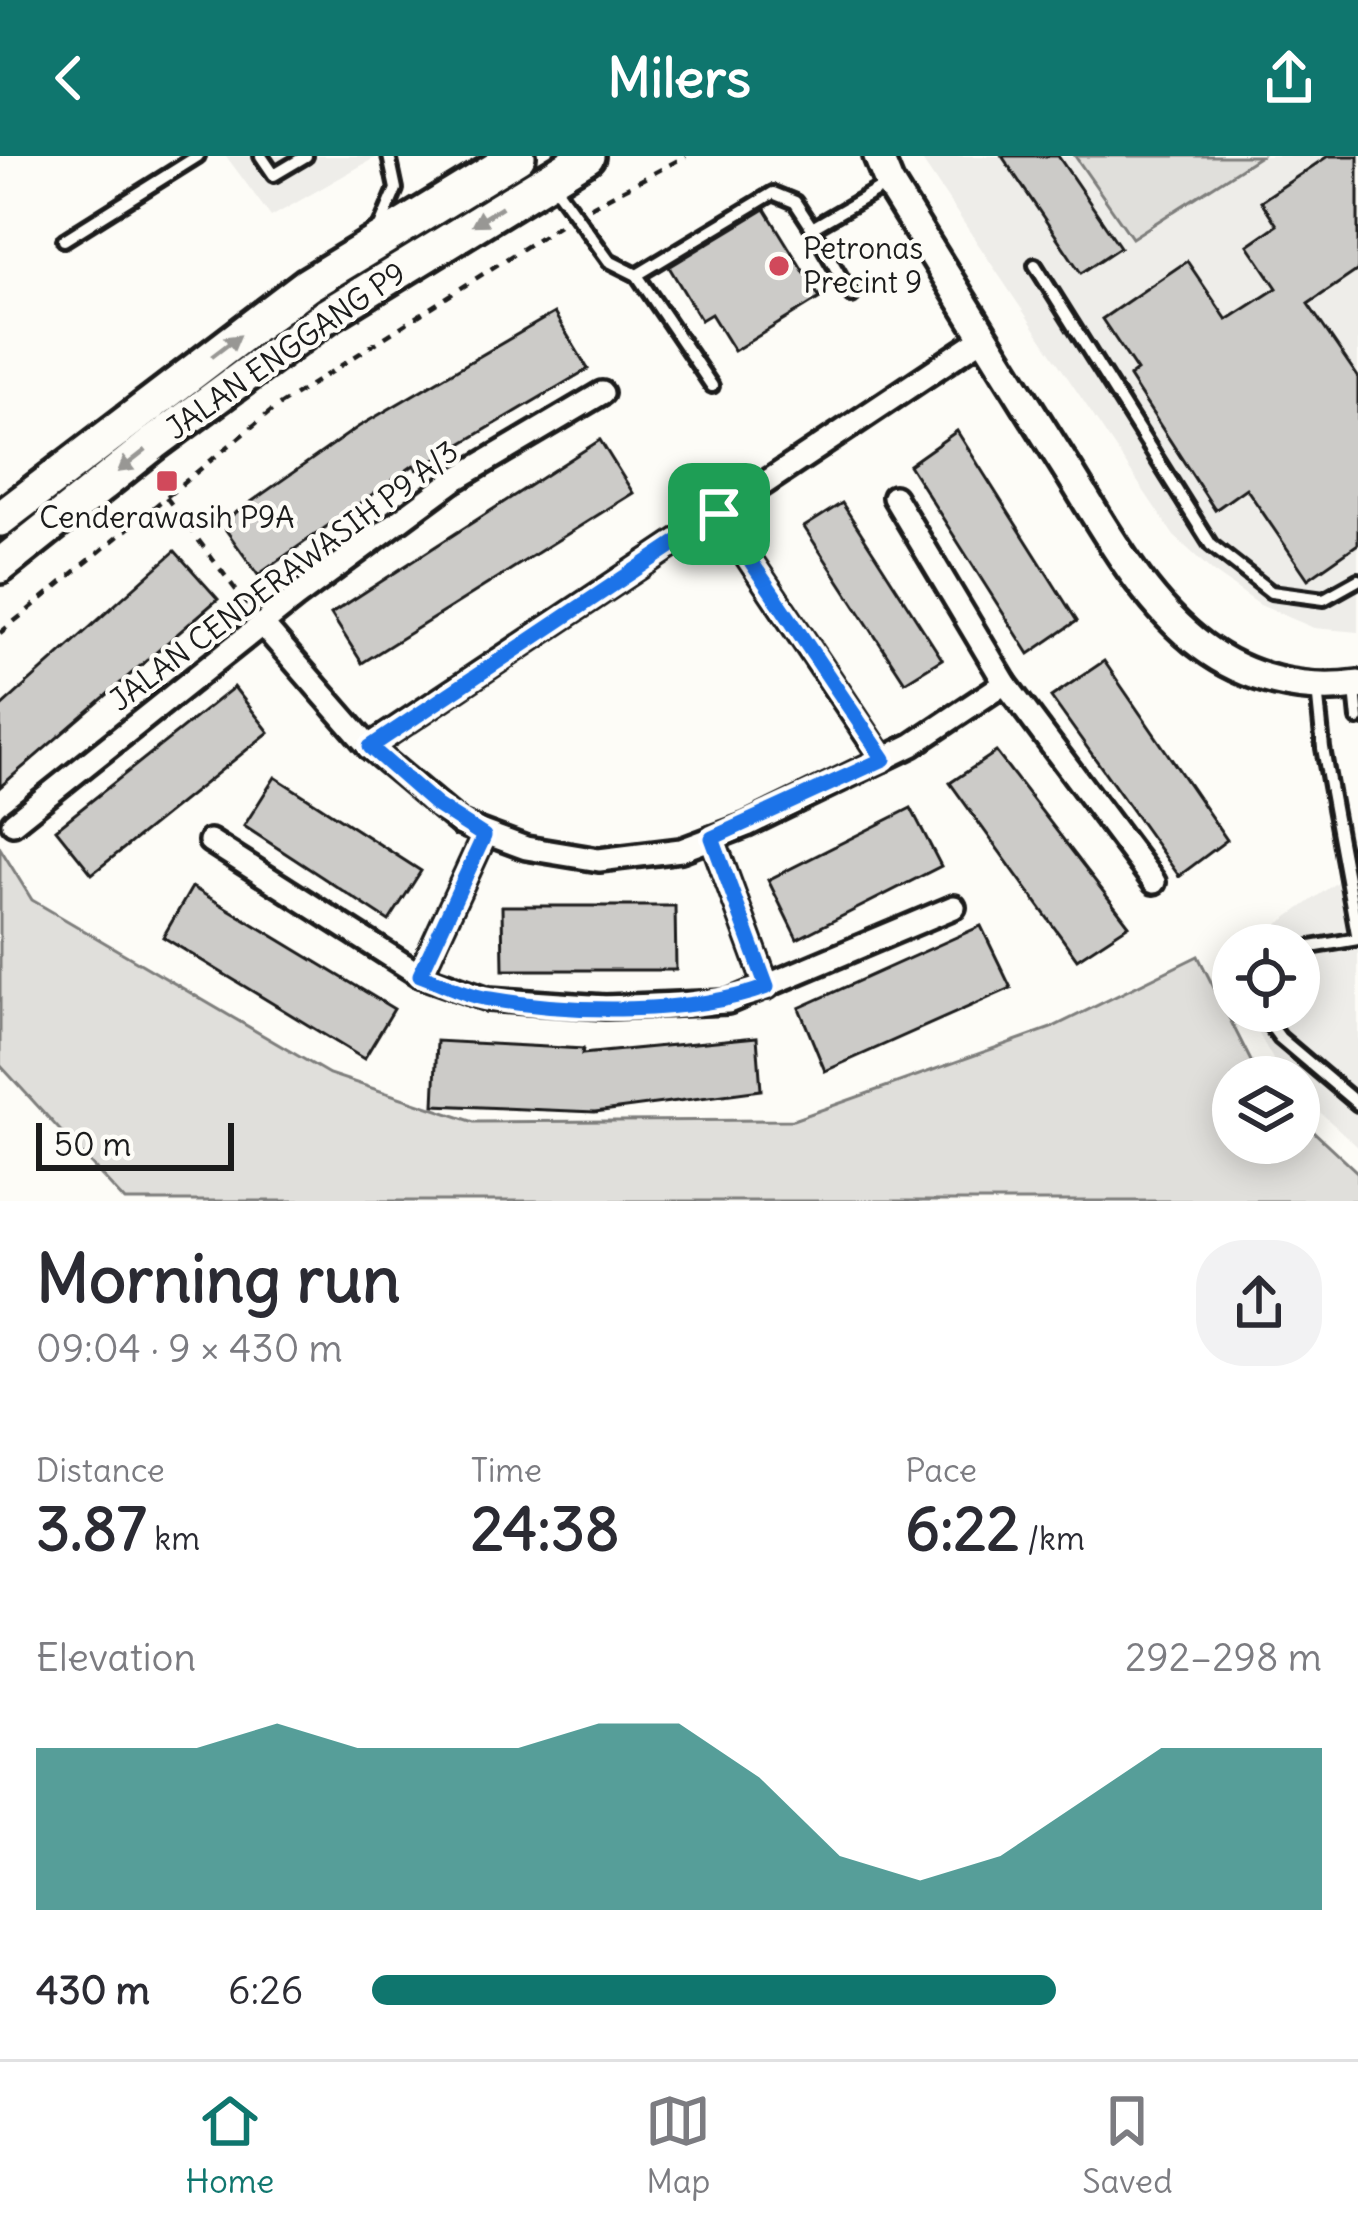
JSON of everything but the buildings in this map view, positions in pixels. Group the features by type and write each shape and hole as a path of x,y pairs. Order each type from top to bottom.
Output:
{"main road":[{"name":"JALAN ENGGANG P9","path":"0,519 307,285 518,156"},
{"name":"JALAN ENGGANG P9","path":"0,566 154,443 326,316 587,156"}],"street":[{"path":"880,166 984,338 1161,608 1227,662 1271,680 1317,687 1356,685"},
{"path":"370,747 984,338"},
{"name":"JALAN CENDERAWASIH P9 A/3","path":"13,823 262,625 453,482 602,393"},
{"path":"894,496 1004,683 1154,882"},
{"path":"719,514 884,759"},
{"path":"262,625 370,747 436,805 484,836 599,860 681,850 712,838 884,759 1004,683"},
{"path":"420,975 484,836"},
{"path":"712,838 767,987"},
{"path":"210,841 420,975 488,999 605,1007 728,1002 954,907"}],"lane":[{"path":"64,240 198,156"},
{"path":"261,156 274,175 306,156"},
{"path":"372,243 396,189 389,156"},
{"path":"812,228 880,166"},
{"path":"548,177 609,261 638,274 712,386"},
{"path":"638,274 773,194 795,202 852,296"},
{"path":"1035,265 1211,544 1271,592 1324,599 1358,580"},
{"path":"1356,685 1358,719"},
{"path":"1317,687 1323,748 1358,939 1320,945"},
{"path":"1276,1032 1358,1104"}],"path":[{"path":"0,633 275,409 574,215 686,156"},
{"path":"166,497 262,625"}],"shaded area":[{"path":"226,156 378,156 271,217"},
{"path":"919,156 1358,156 1358,632 1314,628 1260,605 1174,536"},
{"path":"1075,156 1260,156 1132,238"},
{"path":"0,848 32,900 329,1074 474,1122 793,1120 1051,1028 1198,956 1212,984 1212,1032 1236,1032 1248,1056 1212,1056 1212,1164 1320,1164 1320,1138 1358,1173 1358,1201 125,1201 0,1065"},
{"path":"1358,867 1358,1147 1320,1112 1320,1056 1271,1056 1258,1032 1320,1032 1320,924 1278,924"}],"place":[{"name":"Petronas Precint 9","path":"779,266"},
{"name":"Cenderawasih P9A","path":"167,481"}],"route":[{"path":"719,514 884,759 712,838 767,987 728,1002 605,1007 488,999 420,975 484,836 436,805 370,747 719,514"}]}
